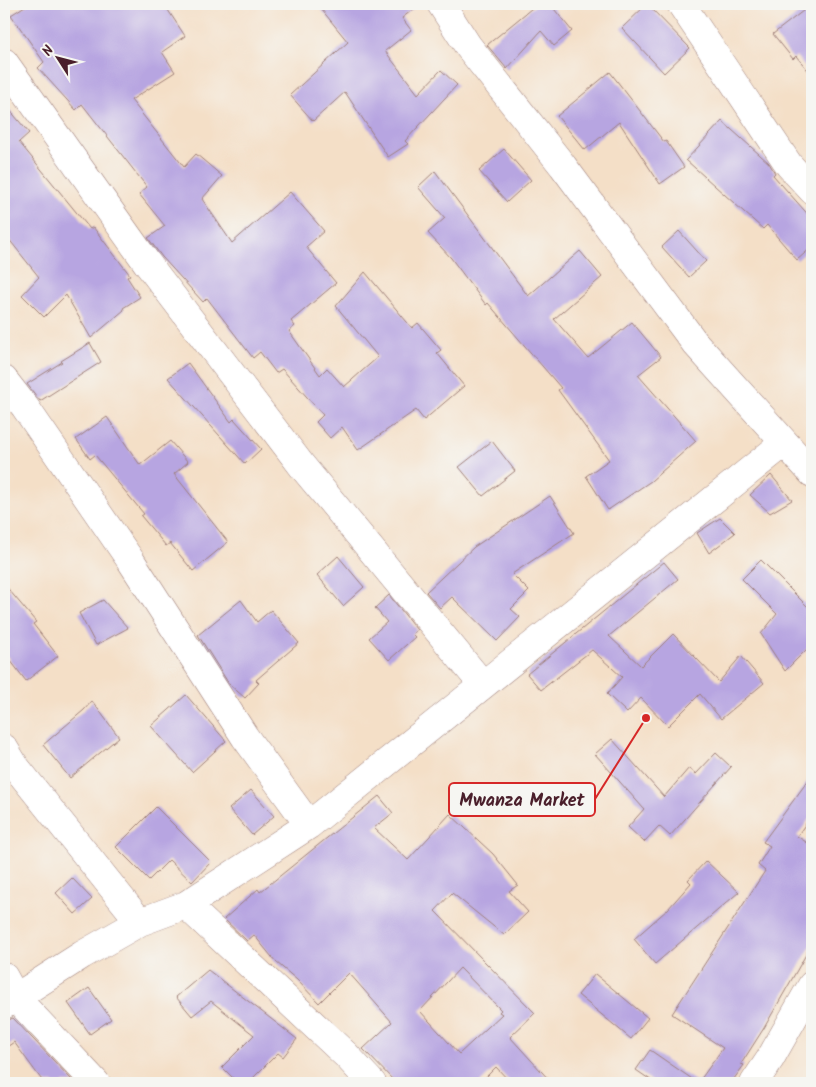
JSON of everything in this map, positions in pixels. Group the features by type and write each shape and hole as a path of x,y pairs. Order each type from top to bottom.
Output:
{"street":[{"path":"96,1083 8,993 82,955 140,922 186,905 309,825 483,685 802,456 696,343 563,166 468,46 441,4"},
{"path":"681,4 789,165 812,190"},
{"path":"4,62 147,262 296,458 483,685"},
{"path":"4,380 25,407 131,561 244,737 309,825"},
{"path":"8,763 140,922"},
{"path":"186,905 346,1055 372,1083"},
{"path":"754,1083 770,1059 812,985"}],"building":[{"path":"28,4 164,4 185,36 162,52 175,72 131,100 184,167 196,154 222,176 202,199 232,243 290,192 324,231 306,247 336,283 291,321 295,326 289,331 320,375 327,368 344,387 378,357 336,306 365,272 412,328 418,323 441,350 437,353 464,386 424,420 416,410 358,450 342,427 330,438 316,422 323,415 282,369 276,373 260,352 253,358 207,298 203,302 162,257 148,238 165,226 139,194 147,187 82,104 76,110 38,68 44,62 11,15"},
{"path":"317,4 420,4 402,18 411,30 385,51 418,94 441,70 457,85 405,141 408,144 388,157 345,92 313,121 290,95 348,42"},
{"path":"537,4 550,4 572,31 554,46 541,31 507,69 487,45"},
{"path":"647,4 690,48 664,73 622,28"},
{"path":"812,4 812,75 796,56 793,59 773,34"},
{"path":"610,72 664,142 666,141 684,167 660,184 619,122 585,150 557,116"},
{"path":"4,103 29,133 19,142 90,229 93,227 130,275 127,277 140,297 123,308 124,310 91,338 66,295 44,317 22,295 39,277 4,233"},
{"path":"722,121 769,163 775,173 773,175 812,219 812,247 797,260 767,225 763,229 686,160"},
{"path":"504,149 531,180 507,202 479,171"},
{"path":"435,171 528,296 580,251 602,277 554,319 588,358 632,322 661,357 638,375 696,441 651,481 608,510 586,476 609,460 558,390 561,388 488,303 486,305 451,258 428,233 445,218 418,187"},
{"path":"679,231 706,261 689,277 662,247"},
{"path":"90,343 101,362 40,401 27,384"},
{"path":"188,363 231,422 234,419 261,449 245,464 168,378"},
{"path":"107,417 140,465 170,441 188,462 174,474 228,542 193,571 170,543 166,546 141,516 144,514 95,455 90,459 76,439"},
{"path":"492,441 515,471 483,496 459,467"},
{"path":"771,475 792,500 770,513 750,495"},
{"path":"550,496 574,533 512,574 529,591 511,609 520,617 497,641 452,597 440,608 426,592 474,547"},
{"path":"720,518 735,533 709,553 697,533"},
{"path":"338,556 364,587 343,606 317,575"},
{"path":"761,560 812,611 812,644 785,671 761,634 777,614 742,579"},
{"path":"664,562 678,579 609,636 641,666 673,634 719,682 741,656 764,683 721,719 700,694 668,726 641,698 627,713 607,694 622,677 592,650 541,690 527,674"},
{"path":"4,584 36,622 33,624 58,656 26,681 4,652"},
{"path":"389,595 417,630 412,634 415,637 389,660 369,638 387,622 375,608"},
{"path":"103,600 128,628 96,645 79,613"},
{"path":"241,600 257,622 271,610 299,643 256,680 259,683 245,698 229,684 198,635"},
{"path":"186,695 226,741 192,772 151,726"},
{"path":"92,701 119,737 70,778 43,745"},
{"path":"612,739 664,797 689,768 696,774 716,753 731,767 670,836 659,826 644,842 628,827 644,809 595,754"},
{"path":"812,775 812,815 797,836 812,846 812,944 741,1064 744,1065 731,1083 698,1083 723,1048 672,1014 765,871 758,865 770,846 763,842"},
{"path":"251,790 274,816 252,835 229,809"},
{"path":"379,796 393,813 374,828 408,860 450,814 493,854 518,885 509,891 528,912 504,935 452,893 435,911 535,1013 510,1037 552,1083 511,1083 496,1067 480,1083 396,1083 363,1049 392,1022 349,973 319,1003 276,962 254,935 247,941 224,919 258,889 260,892","holes":["460,968 501,1010 499,1012 502,1014 459,1054 420,1011"]},
{"path":"156,807 211,862 192,882 169,860 149,880 116,847"},
{"path":"706,861 739,892 655,964 634,939 668,909 691,883 688,880"},
{"path":"72,878 92,899 75,914 56,893"},
{"path":"208,970 297,1039 283,1057 278,1053 248,1083 238,1083 222,1067 254,1035 211,1001 192,1016 176,997"},
{"path":"595,974 648,1018 631,1039 578,995"},
{"path":"89,988 111,1019 90,1034 68,1003"},
{"path":"13,1018 74,1083 44,1083 14,1042 4,1049 4,1022"},
{"path":"650,1050 698,1083 655,1083 636,1070"}],"place":[{"name":"Mwanza Market","path":"646,718"}]}
